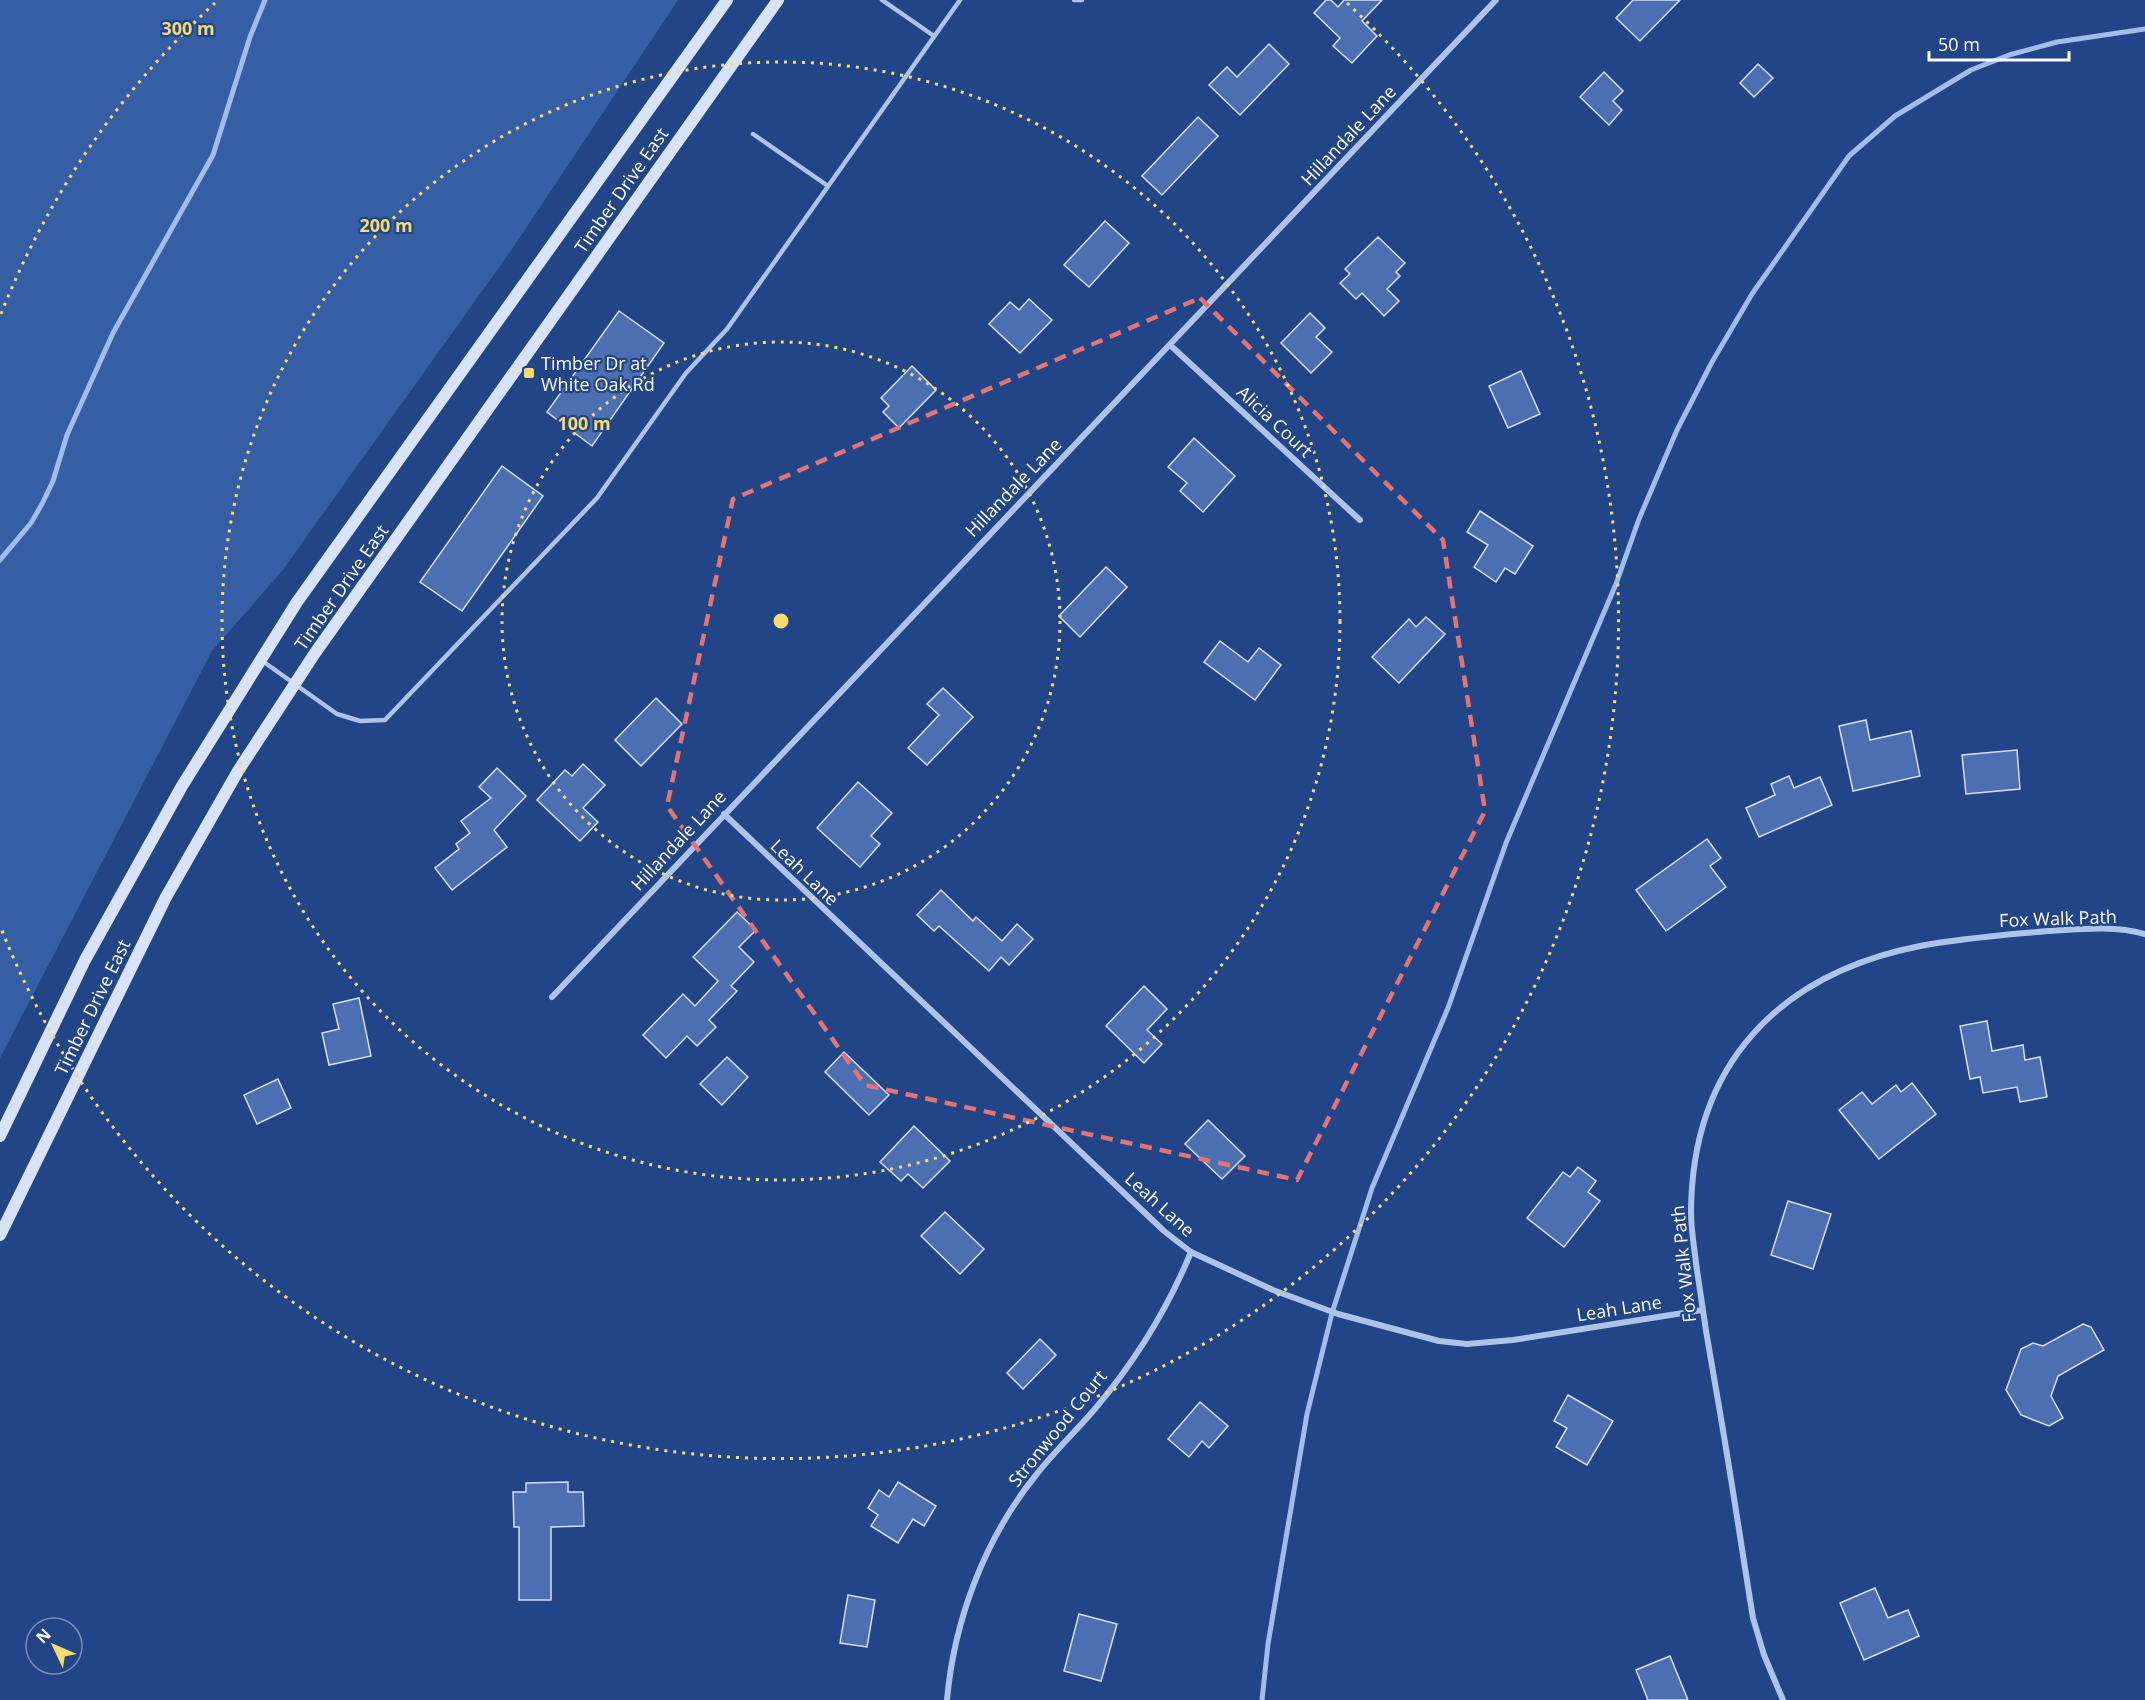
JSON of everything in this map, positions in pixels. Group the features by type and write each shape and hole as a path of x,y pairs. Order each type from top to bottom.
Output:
{"main road":[{"name":"Timber Drive East","path":"0,1136 85,960 182,786 297,602 727,0"},
{"name":"Timber Drive East","path":"0,1235 166,897 238,771 296,683 778,0"}],"street":[{"name":"Hillandale Lane","path":"552,997 1496,0"},
{"name":"Alicia Court","path":"1170,345 1360,520"},
{"name":"Leah Lane","path":"724,814 1164,1230 1191,1252 1233,1274 1338,1314 1439,1341 1467,1344 1513,1340 1702,1310"},
{"name":"Fox Walk Path","path":"1783,1700 1764,1656 1753,1618 1702,1310 1691,1215 1692,1173 1698,1138 1720,1082 1737,1053 1779,1007 1806,988 1852,965 1896,951 1988,936 2094,928 2145,934"},
{"name":"Stronwood Court","path":"947,1700 954,1648 978,1573 1001,1527 1035,1475 1095,1408 1129,1362 1174,1293 1191,1252"}],"lane":[{"path":"882,0 934,36"},
{"path":"261,660 338,714 360,721 385,720 597,498 686,374 727,329 960,0"},
{"path":"1074,0 1082,0"},
{"path":"753,134 828,186"}],"highlighted area":[{"path":"1200,298 1443,540 1485,811 1297,1180 865,1085 667,806 733,499"}],"shaded area":[{"path":"0,0 678,0 510,252 282,571 212,651 0,1058"}],"building":[{"path":"1326,0 1331,0 1338,7 1344,0 1382,0 1362,21 1377,36 1352,63 1333,46 1340,38 1314,13"},
{"path":"1633,0 1680,0 1640,41 1616,18"},
{"path":"1269,44 1289,64 1240,115 1209,85 1227,67 1237,77"},
{"path":"1758,64 1773,78 1754,97 1740,83"},
{"path":"1604,72 1623,91 1613,101 1622,110 1609,125 1580,97"},
{"path":"1198,117 1218,136 1162,195 1142,176"},
{"path":"1105,221 1129,243 1089,287 1064,265"},
{"path":"1378,237 1405,263 1396,272 1400,276 1387,289 1399,301 1384,316 1362,293 1356,299 1340,283 1350,274 1345,269"},
{"path":"1029,299 1052,320 1020,353 989,324 1010,302 1019,310"},
{"path":"619,311 664,343 592,446 547,412"},
{"path":"1310,313 1325,328 1316,337 1332,352 1311,373 1281,343"},
{"path":"912,366 936,390 899,428 883,412 889,406 881,398"},
{"path":"1521,371 1540,414 1508,428 1489,386"},
{"path":"1194,438 1235,476 1203,512 1180,491 1187,483 1168,467"},
{"path":"502,466 543,496 462,611 420,582"},
{"path":"1480,511 1533,546 1515,574 1505,568 1496,582 1474,567 1488,545 1467,532"},
{"path":"1106,567 1127,587 1080,637 1059,616"},
{"path":"1426,617 1445,634 1399,683 1372,657 1409,619 1416,627"},
{"path":"1220,641 1248,662 1259,648 1281,665 1255,700 1204,662"},
{"path":"943,688 973,717 927,765 908,748 939,715 927,704"},
{"path":"656,698 682,724 641,766 615,740"},
{"path":"1866,720 1870,740 1911,731 1920,776 1853,791 1839,726"},
{"path":"2017,750 2020,789 1966,794 1962,755"},
{"path":"583,764 605,785 583,808 598,822 580,841 537,800 565,770 572,776"},
{"path":"497,768 526,796 494,830 507,847 452,890 435,868 459,849 456,844 470,833 461,821 491,798 479,787"},
{"path":"1789,776 1794,788 1820,777 1832,805 1759,837 1746,808 1775,795 1771,784"},
{"path":"858,782 892,813 871,836 880,844 860,867 817,828"},
{"path":"1707,839 1721,858 1710,866 1726,887 1666,931 1636,890"},
{"path":"941,890 973,921 976,917 1002,941 1017,924 1033,939 1009,965 1001,957 989,971 939,926 934,931 917,915"},
{"path":"737,912 756,930 739,947 754,962 731,986 737,991 709,1020 716,1027 697,1046 687,1036 666,1058 643,1035 683,994 695,1006 718,981 693,957"},
{"path":"1144,986 1167,1009 1147,1030 1162,1044 1144,1063 1106,1026"},
{"path":"359,998 371,1056 329,1065 322,1033 339,1029 333,1004"},
{"path":"1987,1021 1992,1051 2023,1045 2025,1060 2040,1057 2047,1097 2020,1102 2017,1087 1983,1093 1980,1077 1970,1079 1960,1026"},
{"path":"844,1052 889,1095 869,1115 825,1072"},
{"path":"727,1057 748,1077 722,1105 700,1084"},
{"path":"278,1079 291,1108 257,1124 244,1095"},
{"path":"1912,1083 1936,1114 1879,1159 1839,1110 1862,1092 1872,1104 1896,1085 1901,1092"},
{"path":"1208,1120 1245,1156 1222,1179 1185,1144"},
{"path":"914,1126 950,1161 923,1188 908,1174 901,1181 880,1162"},
{"path":"1578,1167 1596,1181 1588,1192 1600,1201 1564,1247 1527,1218 1563,1172 1570,1177"},
{"path":"1788,1201 1831,1214 1813,1269 1771,1255"},
{"path":"945,1212 984,1249 960,1274 921,1236"},
{"path":"2083,1324 2091,1327 2104,1350 2058,1376 2051,1396 2063,1418 2049,1426 2021,1415 2006,1390 2021,1349 2033,1343 2043,1346"},
{"path":"1040,1339 1056,1355 1023,1389 1007,1373"},
{"path":"1568,1395 1613,1421 1587,1465 1556,1447 1567,1428 1554,1421"},
{"path":"1200,1402 1228,1426 1209,1448 1202,1441 1189,1457 1168,1439"},
{"path":"568,1482 568,1492 583,1492 584,1526 551,1527 551,1600 519,1600 519,1527 514,1527 513,1492 526,1492 526,1483"},
{"path":"898,1482 936,1506 924,1526 913,1519 898,1543 871,1526 878,1515 868,1508 879,1490 889,1497"},
{"path":"1875,1588 1888,1618 1908,1610 1919,1636 1864,1660 1840,1603"},
{"path":"848,1595 875,1600 867,1647 840,1643"},
{"path":"1079,1614 1117,1624 1101,1681 1064,1671"},
{"path":"1670,1656 1688,1700 1648,1700 1636,1670"}],"waterway":[{"path":"0,560 31,523 42,504 53,481 67,435 113,333 213,155 250,37 265,0"},
{"path":"1262,1700 1268,1644 1307,1414 1332,1313 1372,1188 1448,1008 1506,843 1616,584 1639,519 1677,430 1712,362 1752,294 1849,156 1895,116 1971,70 2009,55 2057,42 2145,29"}],"place":[{"name":"Timber Dr at White Oak Rd","path":"529,373"}]}
